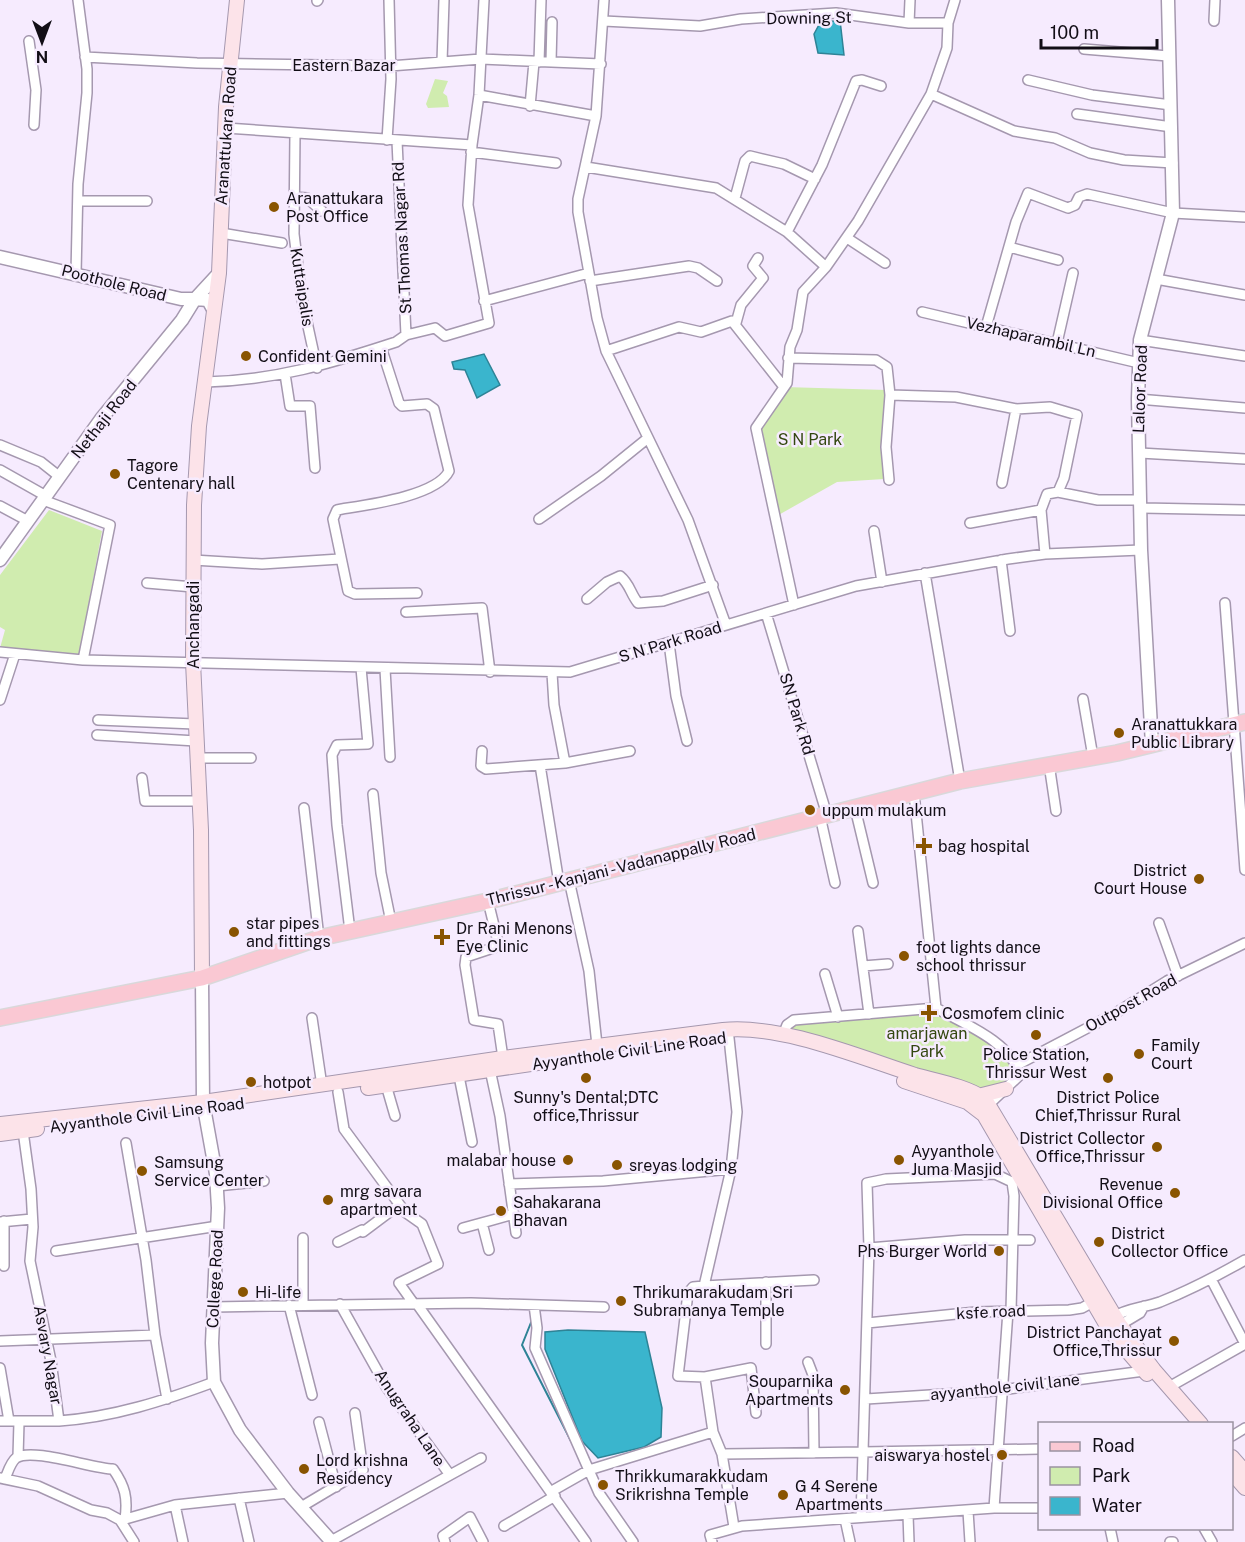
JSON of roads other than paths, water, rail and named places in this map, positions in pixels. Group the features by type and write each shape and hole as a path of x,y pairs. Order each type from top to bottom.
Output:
{"main road":[{"name":"Aranattukara Road","path":"219,273 226,128 237,0"},
{"name":"Anchangadi","path":"202,978 199,801 193,662 195,468 219,273"},
{"name":"Thrissur - Kanjani - Vadanappally Road","path":"0,1018 202,978 319,938 488,901 960,781 1152,745 1240,723"},
{"name":"Ayyanthole Civil Line Road","path":"203,1105 338,1092 382,1083 627,1045 729,1033 783,1035 979,1103"},
{"name":"Ayyanthole Civil Line Road","path":"762,1035 979,1103"},
{"name":"Ayyanthole Civil Line Road","path":"0,1134 322,1086 459,1076 489,1066 503,1058 597,1045 627,1045"},
{"path":"1006,1089 979,1103 1093,1302 1200,1422"},
{"path":"0,1124 203,1105"},
{"path":"1020,1176 1144,1371 1187,1422"},
{"path":"1233,1458 1245,1472"},
{"path":"1233,1474 1245,1488"}],"street":[{"path":"76,274 78,201 86,108 86,57 78,0"},
{"name":"St Thomas Nagar Rd","path":"389,0 392,140 406,335"},
{"path":"442,62 444,0"},
{"path":"206,382 245,381 317,368 381,347 406,335 435,328 445,336 489,323 468,205 471,148 479,94 484,0"},
{"path":"530,106 537,62 541,0"},
{"path":"604,0 602,64 596,116 578,212 589,277 606,351 688,520 726,625"},
{"path":"909,23 910,0"},
{"path":"794,605 757,434 758,422 784,387 789,374 788,358 803,291 826,267 847,238 931,94 946,48 948,23 955,0"},
{"name":"Laloor Road","path":"1152,745 1141,550 1142,504 1138,399 1140,340 1173,213 1168,0"},
{"path":"1214,21 1215,0"},
{"name":"Downing St","path":"604,21 700,26 741,19 836,13 909,23 948,23"},
{"path":"551,62 552,22"},
{"path":"29,41 36,90 34,125"},
{"path":"1084,49 1168,56"},
{"name":"Eastern Bazar","path":"86,57 231,64 390,66 481,59 602,64"},
{"path":"787,232 815,179 856,81 862,80 880,86"},
{"path":"1028,80 1092,95 1171,105"},
{"path":"479,94 511,99 530,106 596,116"},
{"path":"931,94 1014,130 1055,138 1090,153 1134,161 1173,163"},
{"path":"1077,114 1172,127"},
{"path":"226,128 471,148 556,163"},
{"name":"Kuttaipalis","path":"295,133 294,234 302,298 317,368"},
{"path":"735,198 745,161 750,156 784,164 815,179"},
{"path":"586,167 646,178 708,185 735,198 787,232 826,267"},
{"path":"986,327 1024,200 1032,192 1068,208 1076,205 1079,197 1087,195 1173,213 1245,217"},
{"path":"294,197 307,198 322,212"},
{"path":"78,201 147,201"},
{"path":"221,233 282,243"},
{"path":"847,238 885,263"},
{"path":"1009,247 1058,260"},
{"name":"Poothole Road","path":"0,256 169,297 195,299"},
{"path":"736,323 741,305 763,278 753,266 758,258"},
{"path":"484,301 589,277 689,266 698,268 717,281"},
{"path":"195,299 219,273"},
{"path":"1057,343 1073,273"},
{"path":"1156,279 1245,295"},
{"path":"195,299 208,300 213,309"},
{"name":"Nethaji Road","path":"0,560 101,419 182,320 195,299"},
{"name":"Vezhaparambil Ln","path":"922,312 1139,363"},
{"path":"606,351 679,327 701,332 727,321 736,323 784,387"},
{"path":"1140,340 1245,356"},
{"path":"381,347 399,404 402,406 427,404 434,409 449,471 444,478 406,497 337,510 333,519 348,591 356,594 417,593"},
{"path":"788,358 876,360 887,368 890,395 886,447 889,480"},
{"path":"285,374 290,406 310,406 315,468"},
{"path":"890,395 956,397 1016,409 1050,407 1077,415 1064,478 1058,492"},
{"path":"1138,399 1245,408"},
{"path":"1002,483 1016,409"},
{"path":"539,519 648,438"},
{"path":"0,445 41,462 60,477"},
{"path":"1140,453 1245,459"},
{"path":"0,470 44,498 110,525 83,660"},
{"path":"1045,554 1041,510 1047,494 1058,492 1098,500 1245,510"},
{"path":"0,506 28,521"},
{"path":"970,523 1041,510"},
{"path":"874,531 882,582"},
{"name":"S N Park Road","path":"193,662 490,672 570,672 766,613 882,582 1045,554 1141,550"},
{"path":"193,560 262,564 340,559"},
{"path":"1001,560 1010,631"},
{"path":"925,573 960,781"},
{"path":"587,599 607,582 620,576 628,582 632,596 638,603 663,601 713,585"},
{"path":"147,584 193,587"},
{"path":"1225,603 1240,723 1245,870"},
{"path":"405,612 483,608 490,672"},
{"name":"SN Park Rd","path":"766,613 824,816 835,883"},
{"path":"669,643 676,696 687,741"},
{"path":"0,652 83,660 193,662"},
{"path":"0,700 15,654"},
{"path":"350,931 337,825 333,755 338,745 368,744 361,668"},
{"path":"385,669 390,757"},
{"path":"552,673 555,713 565,763"},
{"path":"1083,699 1093,757"},
{"path":"98,720 195,724"},
{"path":"97,735 196,741"},
{"path":"482,751 483,768 565,763 630,752"},
{"path":"197,758 250,758"},
{"path":"1049,764 1056,811"},
{"path":"540,765 564,882 590,971 597,1045"},
{"path":"142,778 145,801 199,801"},
{"path":"914,793 936,1008"},
{"path":"373,794 381,873 391,922"},
{"path":"304,808 319,938"},
{"path":"855,808 873,883"},
{"path":"488,901 499,946 466,957 465,965 474,1020 480,1023 498,1024 503,1058"},
{"path":"1159,923 1178,976"},
{"path":"858,931 869,1014"},
{"name":"Outpost Road","path":"1017,1065 1114,1014 1178,976 1245,943"},
{"path":"863,966 888,964"},
{"path":"825,974 838,1017"},
{"name":"College Road","path":"202,978 203,1105 217,1186 218,1226 213,1306 214,1382 240,1430 288,1493 332,1541"},
{"path":"783,1035 787,1025 794,1020 936,1008 993,1041 1012,1056 1021,1074 1006,1089"},
{"path":"312,1018 322,1086"},
{"path":"704,1286 731,1169 737,1102 729,1033"},
{"path":"489,1066 516,1233"},
{"path":"459,1076 472,1142"},
{"path":"382,1083 395,1116"},
{"path":"338,1092 344,1130 399,1205 422,1224 438,1264 399,1283 586,1542"},
{"name":"Asvary Nagar","path":"23,1131 32,1219 30,1261 51,1361 59,1420 92,1418 128,1412 214,1382"},
{"path":"126,1143 167,1399"},
{"path":"509,1184 603,1181 731,1169"},
{"path":"861,1517 869,1248 867,1183 890,1179 976,1177 995,1174 1020,1176 1014,1196 1010,1311 994,1508"},
{"path":"217,1186 264,1181"},
{"path":"338,1242 362,1230 363,1232 399,1205"},
{"path":"463,1228 514,1214"},
{"path":"489,1250 482,1223 514,1214"},
{"path":"4,1266 2,1221 32,1219"},
{"path":"56,1251 218,1226"},
{"path":"303,1238 303,1305"},
{"path":"869,1248 953,1240 1030,1240"},
{"path":"1112,1323 1135,1306 1144,1306 1211,1279 1245,1260"},
{"path":"1169,1387 1245,1344 1211,1279"},
{"path":"756,1413 751,1368 705,1377 678,1376 688,1293 693,1287 814,1280"},
{"path":"766,1282 766,1344"},
{"name":"ksfe road","path":"867,1323 1010,1311 1069,1310 1082,1308 1093,1302"},
{"name":"Anugraha Lane","path":"332,1541 450,1475 387,1388 340,1304"},
{"path":"213,1306 415,1304 604,1307"},
{"path":"289,1305 312,1395"},
{"path":"534,1305 537,1328 535,1348 603,1501 633,1542"},
{"path":"0,1341 155,1335"},
{"path":"808,1362 813,1375 814,1453"},
{"path":"0,1368 18,1457"},
{"name":"ayyanthole civil lane","path":"866,1399 1003,1389 1144,1371"},
{"path":"705,1377 713,1432 722,1454 734,1527"},
{"path":"301,1507 360,1473 364,1466 355,1413"},
{"path":"9,1421 59,1420"},
{"path":"319,1422 336,1487"},
{"path":"504,1526 590,1470 713,1432"},
{"path":"722,1454 1038,1449"},
{"path":"134,1542 123,1519 127,1506 124,1485 113,1469 95,1468 65,1459 18,1457 12,1462 3,1478 38,1486 123,1519 175,1505 288,1493"},
{"path":"450,1475 481,1458"},
{"path":"239,1498 249,1542"},
{"path":"175,1505 183,1542"},
{"path":"712,1542 710,1535 734,1527 994,1508 1038,1508"},
{"path":"968,1511 970,1542"},
{"path":"908,1515 909,1542"},
{"path":"445,1542 443,1536 470,1517 483,1542"},
{"path":"845,1519 850,1542"}],"water":[{"path":"840,20 844,55 818,53 814,34 820,23"},
{"path":"484,354 500,385 477,398 465,370 454,369 452,362"},
{"path":"568,1330 645,1332 662,1408 661,1437 644,1447 598,1458 582,1441 545,1349 545,1332"}],"waterway":[{"path":"532,1320 522,1345 571,1441"}],"place":[{"name":"Aranattukara Post Office","path":"274,207"},
{"name":"Confident Gemini","path":"246,356"},
{"name":"Tagore Centenary hall","path":"115,474"},
{"name":"Aranattukkara Public Library","path":"1119,733"},
{"name":"uppum mulakum","path":"810,810"},
{"name":"bag hospital","path":"924,846"},
{"name":"District Court House","path":"1199,879"},
{"name":"star pipes and fittings","path":"234,932"},
{"name":"Dr Rani Menons Eye Clinic","path":"442,937"},
{"name":"foot lights dance school thrissur","path":"904,956"},
{"name":"Cosmofem clinic","path":"929,1013"},
{"name":"Police Station, Thrissur West","path":"1036,1035"},
{"name":"Family Court","path":"1139,1054"},
{"name":"Sunny's Dental;DTC office,Thrissur","path":"586,1078"},
{"name":"District Police Chief,Thrissur Rural","path":"1108,1078"},
{"name":"hotpot","path":"251,1082"},
{"name":"District Collector Office,Thrissur","path":"1157,1147"},
{"name":"malabar house","path":"568,1160"},
{"name":"Ayyanthole Juma Masjid","path":"899,1160"},
{"name":"sreyas lodging","path":"617,1165"},
{"name":"Samsung Service Center","path":"142,1171"},
{"name":"Revenue Divisional Office","path":"1175,1193"},
{"name":"mrg savara apartment","path":"328,1200"},
{"name":"Sahakarana Bhavan","path":"501,1211"},
{"name":"District Collector Office","path":"1099,1242"},
{"name":"Phs Burger World","path":"999,1251"},
{"name":"Hi-life","path":"243,1292"},
{"name":"Thrikumarakudam Sri Subramanya Temple","path":"621,1301"},
{"name":"District Panchayat Office,Thrissur","path":"1174,1341"},
{"name":"Souparnika Apartments","path":"845,1390"},
{"name":"aiswarya hostel","path":"1002,1455"},
{"name":"Lord krishna Residency","path":"304,1469"},
{"name":"Thrikkumarakkudam Srikrishna Temple","path":"603,1485"},
{"name":"G 4 Serene Apartments","path":"783,1495"}],"park label":[{"name":"S N Park","path":"810,439"},
{"name":"amarjawan Park","path":"927,1042"}]}
